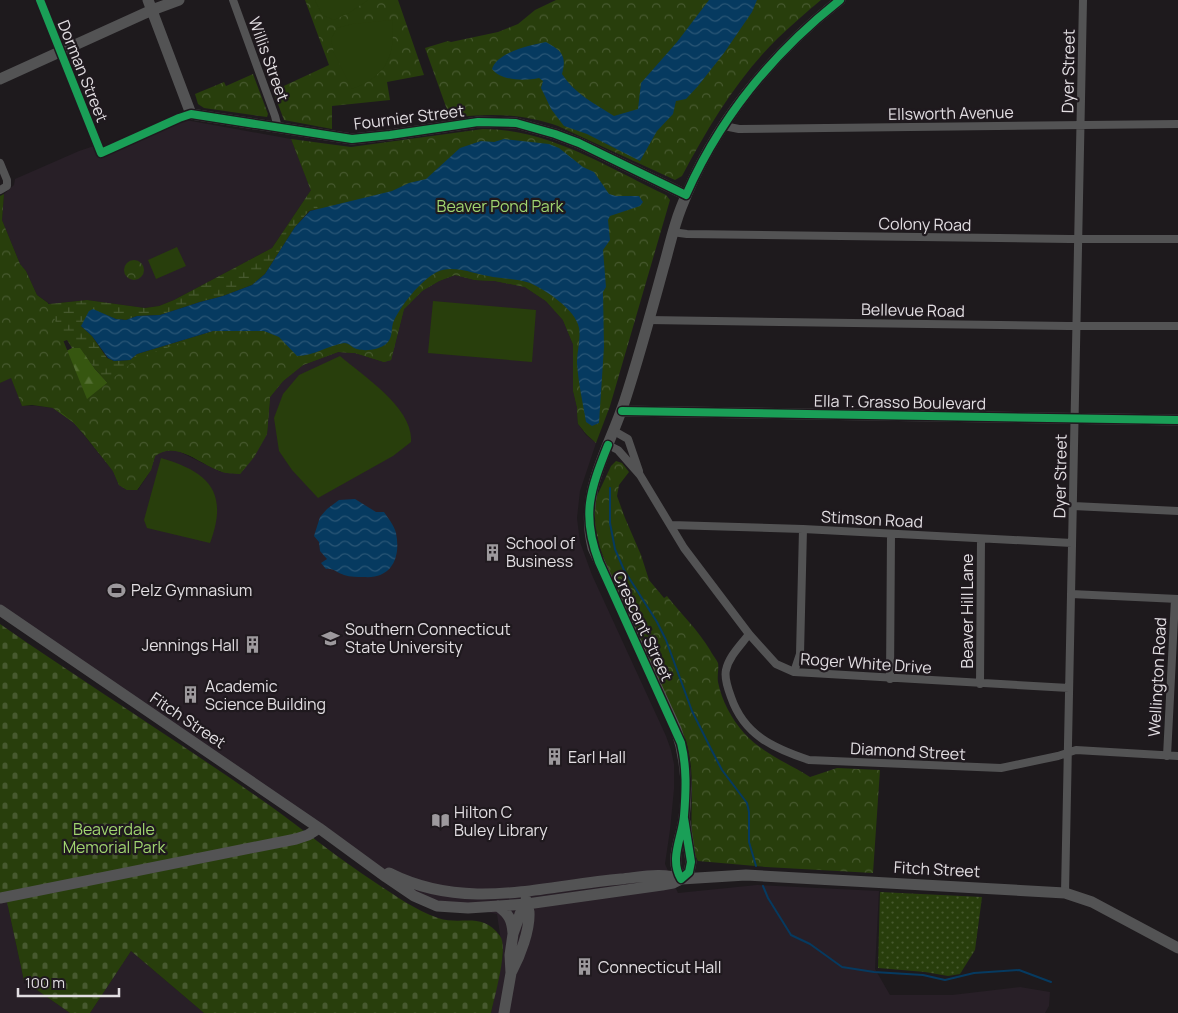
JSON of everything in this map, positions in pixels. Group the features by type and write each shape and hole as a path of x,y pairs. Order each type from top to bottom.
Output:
{"main road":[{"path":"0,79 150,5 180,0"},
{"name":"Crescent Street","path":"681,879 675,863 684,818 686,771 681,743 599,562 591,538 588,520 590,496 597,473 622,411 672,232 694,178 724,126 747,92 804,29 840,0"},
{"path":"150,5 191,114"},
{"name":"Fournier Street","path":"191,114 343,139 358,139 478,122 516,123 579,143 686,195"},
{"name":"Ella T. Grasso Boulevard","path":"622,411 1178,420"},
{"name":"Fitch Street","path":"0,610 318,828 386,877 424,901 450,908 468,908 498,906 526,898"},
{"path":"0,898 296,839 308,835 318,828"},
{"name":"Fitch Street","path":"357,856 394,876 446,892 526,898 646,887 673,883 681,879 746,875 1065,893 1092,902 1178,948"},
{"path":"504,1013 511,973 510,955 513,934 526,898"},
{"path":"511,973 519,957 527,926 529,912 526,898"},
{"path":"498,906 504,910 512,921 513,934"}],"street":[{"name":"Dorman Street","path":"40,0 101,152 191,114"},
{"name":"Willis Street","path":"232,0 278,128"},
{"name":"Dyer Street","path":"1065,893 1083,0"},
{"name":"Ellsworth Avenue","path":"724,126 739,129 1178,124"},
{"path":"0,163 7,180 3,188"},
{"name":"Colony Road","path":"672,232 687,234 1178,239"},
{"name":"Bellevue Road","path":"648,320 1178,326"},
{"name":"Roger White Drive","path":"614,430 623,435 630,444 640,475"},
{"name":"Roger White Drive","path":"608,445 618,450 640,475 684,548 749,634 776,664 794,672 1070,688"},
{"path":"1073,506 1178,511"},
{"name":"Stimson Road","path":"671,525 803,529 1072,543"},
{"path":"794,672 800,654 803,529"},
{"path":"890,679 891,534"},
{"name":"Beaver Hill Lane","path":"980,539 980,684"},
{"path":"1071,594 1176,599"},
{"name":"Wellington Road","path":"1168,756 1176,599"},
{"name":"Diamond Street","path":"749,634 731,658 726,672 728,687 734,704 747,724 766,742 781,750 809,760 1001,768 1076,750 1178,756"}],"shaded area":[{"path":"186,120 291,139 311,190 272,248 174,300 159,306 145,308 87,300 50,304 37,295 26,271 20,264 2,220 4,194 14,185 15,179 94,146 99,158"},
{"name":"Southern Connecticut State University","path":"455,275 475,280 495,281 525,287 546,301 563,320 573,344 573,390 578,424 586,435 596,443 580,491 577,518 580,542 592,575 671,750 674,764 674,789 665,864 678,893 757,885 879,891 875,969 890,995 952,995 1020,987 1050,992 1049,1006 1045,1013 491,1013 503,955 497,914 468,908 437,906 0,610 0,383 11,377 22,406 53,408 74,423 113,471 119,485 127,490 138,490 151,470 155,456 162,451 178,451 221,472 267,434 270,397 283,381 303,365 338,352 355,353 384,362 394,348 404,309 422,291 439,281"},
{"path":"7,902 24,981 70,1013 0,1013 0,903"},
{"path":"131,951 204,1013 90,1013"}],"green space":[{"path":"305,0 398,0 424,75 387,82 390,100 332,106 332,129 284,120 273,91 329,65"},
{"path":"315,0 368,0 349,13 334,20 322,15"},
{"path":"556,0 821,0 778,38 750,69 713,121 682,176 675,180 558,126 544,122 504,115 450,118 425,48 448,41 451,42 498,32 518,24 535,10"},
{"path":"392,20 392,44 387,63 374,78 352,89 334,53 331,39 337,28 352,24"},
{"path":"253,74 268,114 267,117 204,108 198,104 195,94 224,82 226,86"},
{"name":"Beaver Pond Park","path":"483,129 508,131 555,143 600,162 666,195 670,200 610,406 596,443 578,424 573,390 573,344 563,320 546,301 525,287 495,281 475,280 455,275 439,281 422,291 404,309 391,360 384,362 355,353 338,352 303,365 283,381 270,397 267,434 254,457 240,474 222,472 180,452 163,452 155,456 151,470 137,490 127,490 119,485 113,471 74,423 53,408 32,405 22,406 11,378 0,383 0,196 4,194 2,220 20,264 26,271 37,295 48,303 87,399 138,358 347,284 291,139 351,147"},
{"path":"311,190 392,191 309,211 295,227 265,274 252,285 160,315 137,316 126,320 116,319 98,312 81,326 92,336 107,358 114,361 130,360 137,354 213,331 264,331 401,306 438,272 530,283 569,310 586,422 578,424 573,390 573,344 563,320 546,301 525,287 495,281 475,280 455,275 439,281 422,291 404,309 391,360 384,362 355,353 338,352 303,365 283,381 270,397 267,434 254,457 240,474 222,472 188,455 171,451 155,456 151,470 137,490 127,490 119,485 113,471 81,431 117,393 95,369 80,348 72,348 67,340 53,345 40,305 87,300 145,308 159,306 174,300 272,248"},
{"path":"177,247 186,266 156,279 148,260"},
{"path":"134,260 141,263 144,270 141,277 134,280 127,277 124,270 127,263"},
{"path":"433,301 536,310 532,362 428,353"},
{"path":"80,347 95,369 117,393 81,431 74,423 53,408 35,368 72,348"},
{"path":"340,356 396,405 410,429 411,442 393,456 318,498 292,470 279,451 274,418 283,394 299,375"},
{"path":"161,458 192,470 211,487 216,497 217,510 210,543 147,528 144,520"},
{"path":"616,461 622,463 629,472 619,485 617,496 649,580 664,598 667,596 689,622 718,663 718,682 722,696 731,715 744,733 767,752 810,777 837,768 880,770 873,873 698,861 692,837 691,772 686,741 599,546 594,520 596,498 611,466"},
{"name":"Beaverdale Memorial Park","path":"0,624 236,782 349,864 406,902 438,918 455,921 479,921 493,928 500,936 503,951 491,1013 204,1013 131,951 90,1013 70,1013 24,981 7,902 0,903"},
{"path":"880,892 982,897 975,950 960,974 948,976 878,968"}],"water":[{"path":"709,0 757,0 752,12 724,53 698,86 686,99 676,101 673,114 657,131 640,161 587,134 564,126 551,109 541,88 543,81 539,78 520,80 507,78 492,69 500,58 515,50 546,42 556,48 562,55 564,63 562,74 585,98 614,116 638,109 641,83 677,42"},
{"path":"504,139 549,144 559,148 583,167 594,172 609,194 616,196 639,196 643,202 640,206 610,216 608,220 610,240 603,250 606,287 603,292 604,347 599,423 592,426 586,422 579,385 577,358 579,328 577,321 552,296 537,286 521,281 451,269 437,272 418,287 396,316 388,342 380,347 369,350 357,349 344,343 303,356 297,356 279,337 264,331 213,331 137,354 130,360 114,361 108,358 92,336 81,326 89,311 93,309 116,319 126,320 137,316 160,315 252,285 265,274 295,227 310,211 392,191 409,183 426,179 460,148 481,141 494,142"},
{"path":"355,499 376,512 384,512 396,533 397,550 392,565 382,574 374,577 349,576 326,569 321,563 327,559 320,551 319,542 314,536 320,517 327,509 339,500"}],"waterway":[{"path":"610,488 610,523 615,549 624,570 657,622 666,640 692,711 711,749 722,770 747,803 749,812 749,842 756,866"},
{"path":"763,886 768,898 791,935 810,944 842,967 874,972 923,975 945,980 974,973 1019,970 1051,982"}],"cycle path":[{"path":"40,0 101,153 191,114 352,139 478,122 516,123 579,143 686,195 715,139 751,88 793,42 840,0"},
{"path":"622,411 1178,420"},
{"path":"608,445 592,489 589,516 590,530 599,562 681,743 685,770 685,797 683,824 676,856 676,864 681,879 689,872 691,862 684,818"}],"place":[{"name":"School of Business","path":"492,552"},
{"name":"Pelz Gymnasium","path":"117,590"},
{"name":"Southern Connecticut State University","path":"331,638"},
{"name":"Jennings Hall","path":"253,645"},
{"name":"Academic Science Building","path":"191,695"},
{"name":"Earl Hall","path":"554,757"},
{"name":"Hilton C Buley Library","path":"440,821"},
{"name":"Connecticut Hall","path":"584,967"}]}
